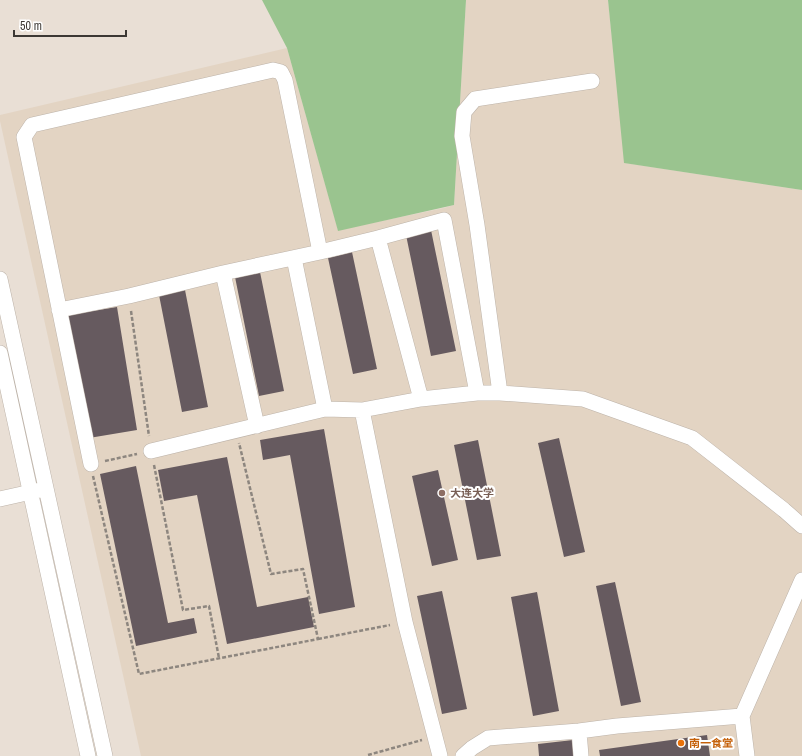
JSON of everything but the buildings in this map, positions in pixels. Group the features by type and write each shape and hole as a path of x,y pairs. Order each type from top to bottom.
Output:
{"street":[{"path":"91,464 24,137 32,125 273,70 281,72 285,80 320,252"},
{"path":"500,393 477,225 462,136 464,112 475,99 592,81"},
{"path":"59,310 129,296 223,273 320,252 444,220 477,393"},
{"path":"378,238 421,399"},
{"path":"294,258 325,409"},
{"path":"223,273 257,426"},
{"path":"0,279 105,756"},
{"path":"0,352 88,756"},
{"path":"151,451 325,409 362,410 421,399 477,393 500,393 583,400 692,438 784,510 802,526"},
{"path":"362,410 405,622 440,756"},
{"path":"0,500 46,488"},
{"path":"746,756 742,716 802,580"},
{"path":"463,756 472,748 488,738 742,716"},
{"path":"579,731 581,756"}],"path":[{"path":"129,296 151,451 183,610 209,606 219,658"},
{"path":"236,431 271,574 303,569 318,639"},
{"path":"151,451 91,464 139,674 405,622"},
{"path":"368,755 435,736"}],"shaded area":[{"name":"大连大学","path":"466,0 608,0 625,163 802,190 802,756 141,756 0,121 0,115 287,48 338,230 444,208 454,205"}],"green space":[{"path":"262,0 466,0 454,205 338,231 287,48"},
{"path":"608,0 802,0 802,190 624,163"}],"place":[{"name":"大连大学","path":"442,493"},
{"name":"南一食堂","path":"681,743"}]}
